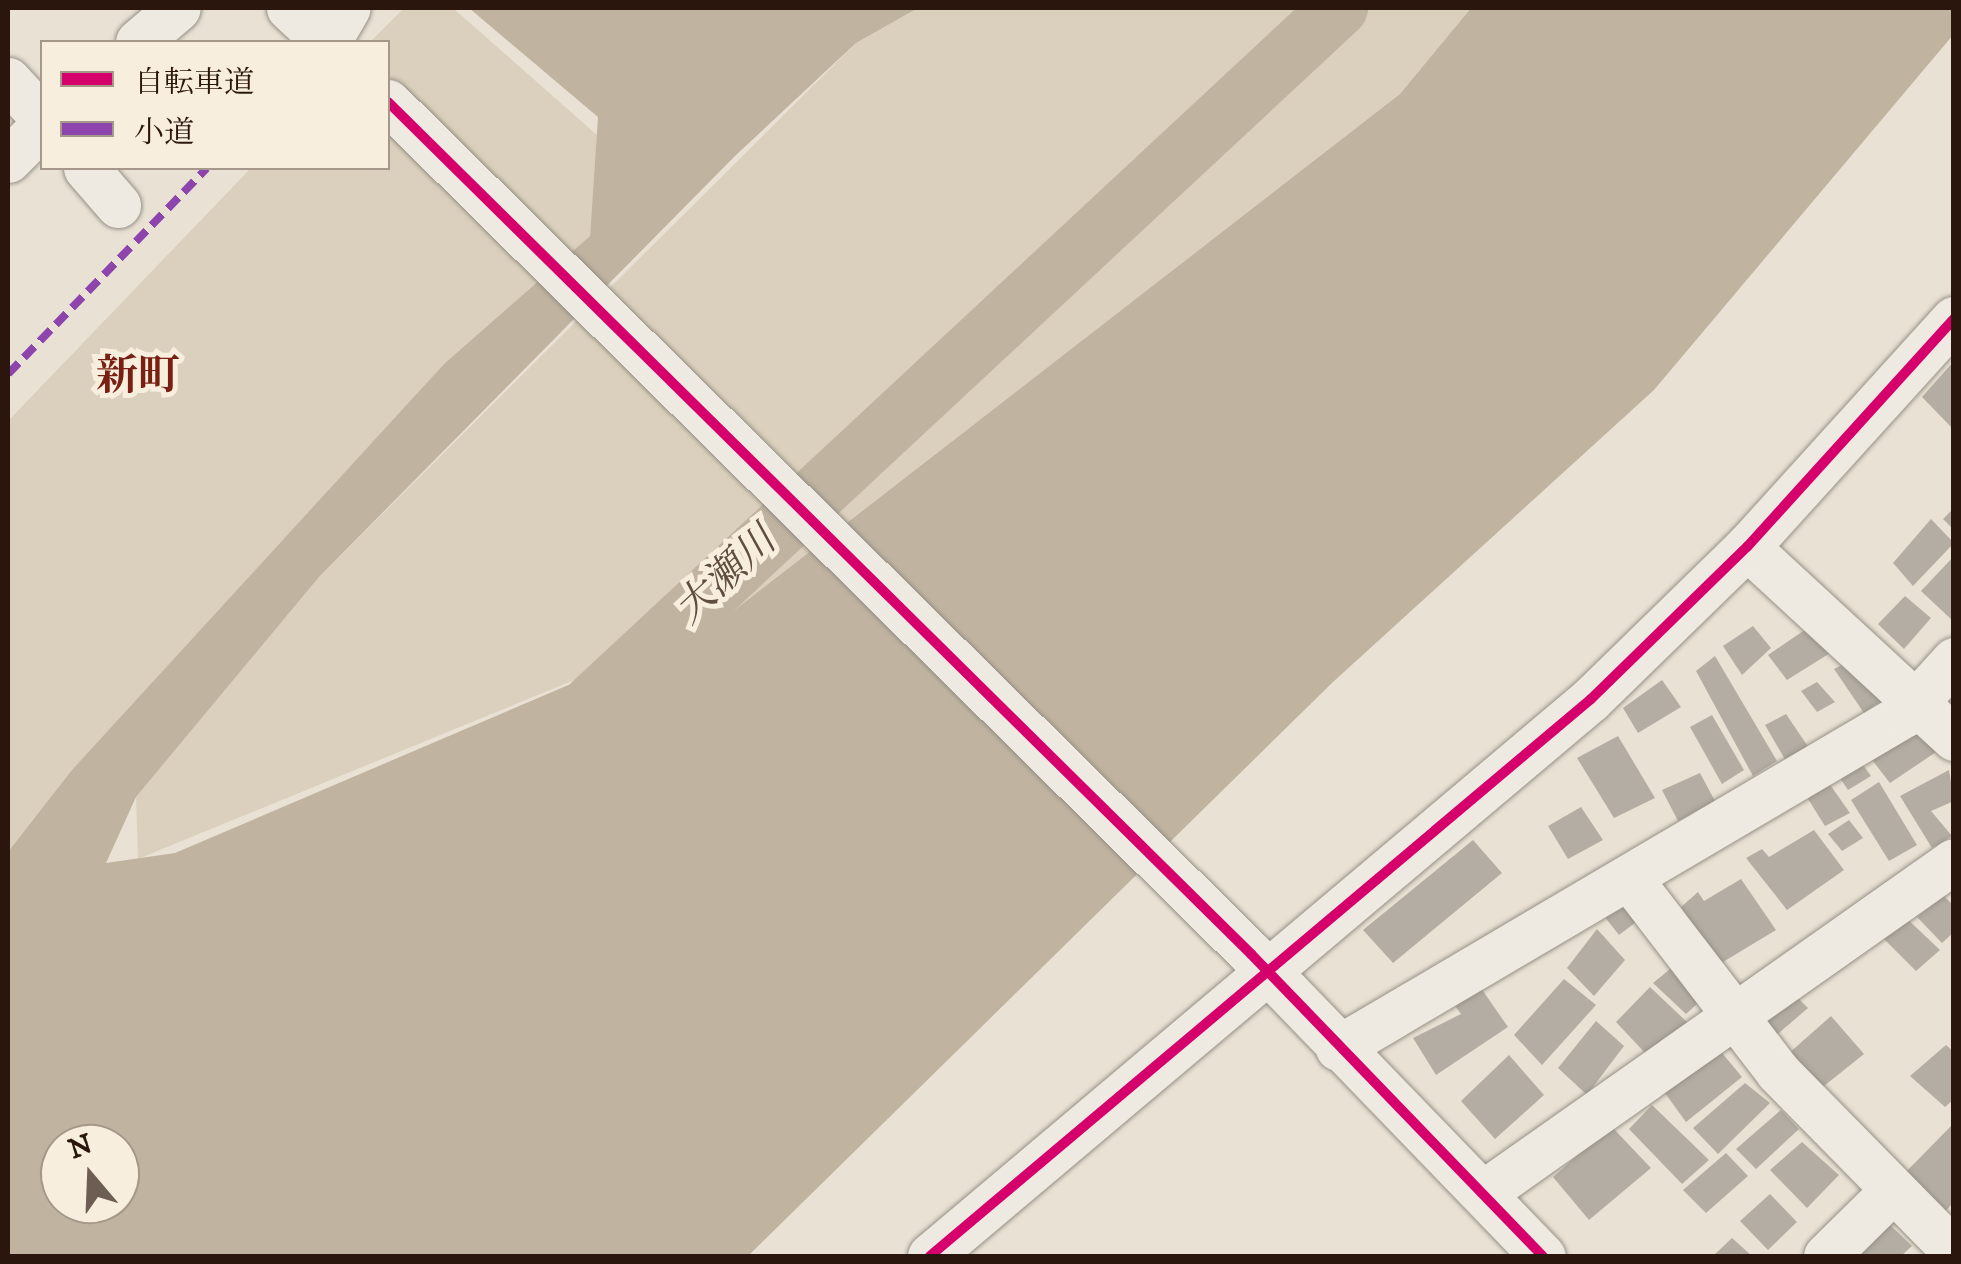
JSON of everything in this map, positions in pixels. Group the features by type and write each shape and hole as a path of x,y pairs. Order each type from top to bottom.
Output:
{"street":[{"path":"140,40 178,8"},
{"path":"289,8 325,40"},
{"path":"328,40 348,8"},
{"path":"8,80 40,115"},
{"path":"390,104 1259,964 1544,1256"},
{"path":"8,160 40,128"},
{"path":"88,170 118,205"},
{"path":"930,1256 1259,964 1591,699 1747,547 1954,320"},
{"path":"1747,547 1954,738"},
{"path":"1338,1048 1630,880 1916,704 1954,660"},
{"path":"1483,1193 1730,1013 1954,861"},
{"path":"1630,880 1730,1013 1954,1251"},
{"path":"1826,1256 1894,1190"}],"shaded area":[{"path":"404,8 453,8 597,135 590,236 445,363 8,855 8,421 249,170 390,170 390,40 372,40"},
{"path":"469,8 918,8 856,43 735,156 319,577 136,797 106,863 175,853 723,619 1400,94 1471,8 1953,8 1953,35 1654,390 1333,682 748,1256 8,1256 8,852 72,770 445,363 590,236 598,117"},
{"path":"918,8 1471,8 1400,94 723,619 138,859 136,797 319,577 856,43"}],"building":[{"path":"1954,361 1954,430 1922,397"},
{"path":"1954,508 1954,530 1943,519"},
{"path":"1931,519 1954,543 1913,586 1893,563"},
{"path":"1954,556 1954,617 1952,620 1921,591"},
{"path":"1905,596 1931,618 1904,649 1878,624"},
{"path":"1812,625 1835,650 1787,680 1768,655"},
{"path":"1753,626 1771,648 1742,675 1723,646"},
{"path":"1715,656 1777,761 1753,776 1696,671"},
{"path":"1858,657 1886,697 1864,713 1834,669"},
{"path":"1662,680 1681,707 1638,733 1623,708"},
{"path":"1817,682 1835,702 1817,712 1801,691"},
{"path":"1786,714 1809,748 1786,761 1765,725"},
{"path":"1712,715 1744,770 1722,784 1690,727"},
{"path":"1914,720 1942,748 1890,783 1869,756"},
{"path":"1618,736 1655,798 1614,818 1577,758"},
{"path":"1858,758 1871,776 1848,790 1836,772"},
{"path":"1949,770 1954,801 1931,811 1952,836 1932,848 1900,796"},
{"path":"1700,773 1715,801 1678,821 1662,790"},
{"path":"1826,779 1850,813 1825,826 1803,791"},
{"path":"1879,782 1917,845 1889,861 1851,800"},
{"path":"1581,807 1603,840 1568,859 1548,826"},
{"path":"1849,820 1863,838 1842,851 1828,834"},
{"path":"1814,830 1844,870 1787,910 1746,858 1762,849 1769,857"},
{"path":"1473,840 1502,873 1393,963 1363,930"},
{"path":"1741,879 1776,930 1718,965 1681,907 1698,892 1704,901"},
{"path":"1944,896 1954,906 1954,932 1942,943 1917,917"},
{"path":"1623,902 1640,919 1619,935 1604,916"},
{"path":"1903,915 1940,950 1916,971 1881,936"},
{"path":"1597,929 1625,960 1594,996 1567,968"},
{"path":"1680,961 1707,995 1686,1014 1653,983"},
{"path":"1474,978 1508,1027 1436,1075 1413,1038 1461,1014 1446,994"},
{"path":"1564,979 1596,1005 1542,1065 1514,1035"},
{"path":"1650,987 1688,1023 1646,1054 1616,1022"},
{"path":"1789,989 1808,1008 1772,1039 1754,1019"},
{"path":"1831,1016 1864,1054 1819,1090 1788,1054"},
{"path":"1596,1021 1624,1046 1587,1095 1558,1068"},
{"path":"1946,1045 1954,1052 1954,1099 1945,1107 1910,1076"},
{"path":"1718,1048 1742,1077 1686,1122 1662,1089"},
{"path":"1509,1055 1544,1095 1495,1139 1461,1101"},
{"path":"1745,1083 1770,1103 1718,1154 1693,1128"},
{"path":"1652,1105 1709,1160 1682,1184 1629,1129"},
{"path":"1781,1110 1799,1129 1756,1169 1736,1149"},
{"path":"1611,1126 1651,1168 1589,1220 1553,1177"},
{"path":"1951,1126 1954,1202 1940,1217 1902,1176"},
{"path":"1802,1142 1839,1175 1807,1208 1770,1170"},
{"path":"1726,1153 1748,1176 1706,1213 1683,1190"},
{"path":"1770,1194 1797,1222 1768,1250 1740,1221"},
{"path":"1886,1221 1912,1246 1901,1256 1847,1256"},
{"path":"1732,1238 1752,1256 1713,1256"}],"waterway":[{"name":"大瀬川","path":"591,704 1339,8"}],"marked path":[{"path":"8,374 205,170"}],"cycle path":[{"path":"390,104 1251,954 1543,1256"},
{"path":"930,1256 1591,699 1747,547 1954,319"}],"district":[{"name":"新町","path":"138,377"}]}
